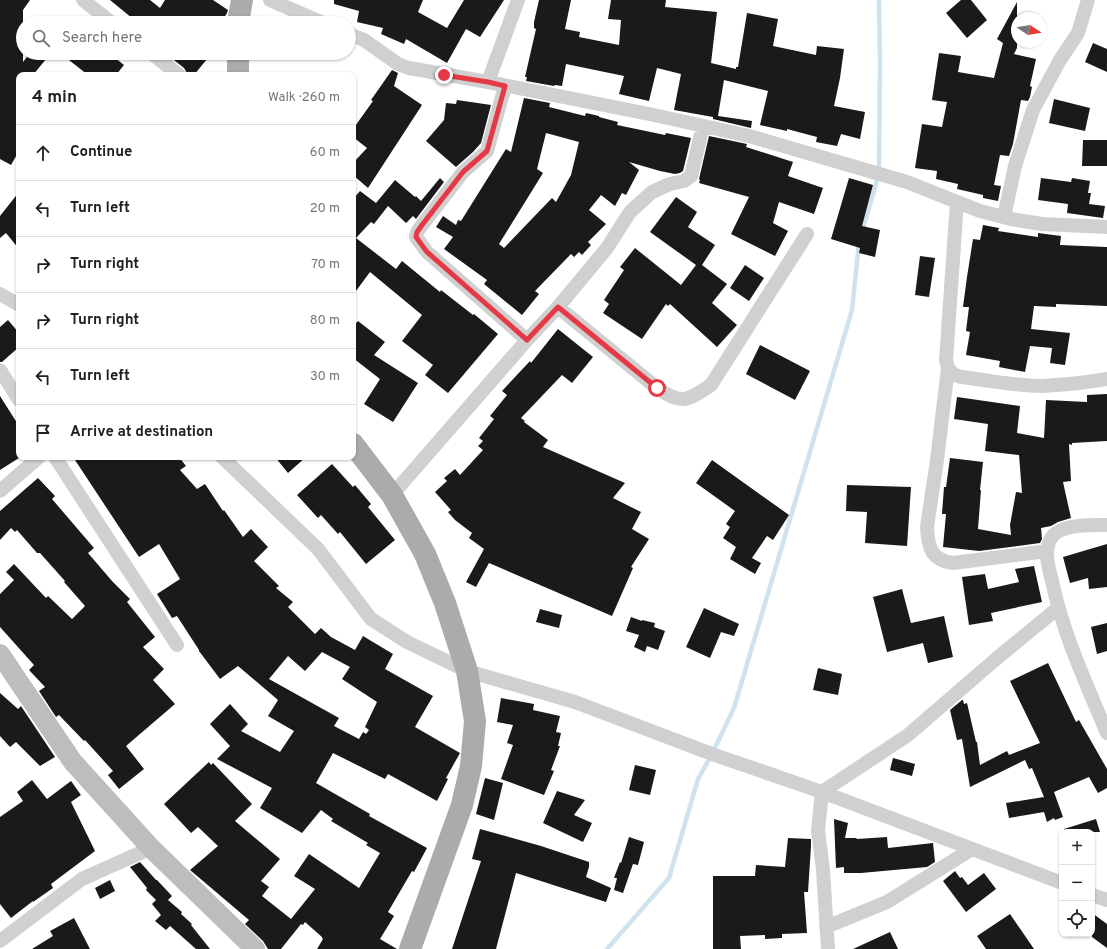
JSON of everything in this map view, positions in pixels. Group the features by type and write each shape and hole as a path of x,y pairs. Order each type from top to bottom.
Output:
{"main road":[{"path":"239,16 242,0"},
{"path":"238,60 238,72"},
{"path":"356,448 392,495 425,554 445,603 467,671 475,721 471,766 462,805 410,949"}],"street":[{"path":"83,0 103,16"},
{"path":"270,0 307,16"},
{"path":"488,82 518,0"},
{"path":"1004,217 1015,166 1033,110 1060,60 1078,33 1088,0"},
{"path":"356,37 364,40 398,64 409,68 488,82 749,136 907,182 980,211 1004,217 1042,224 1107,227"},
{"path":"160,60 175,72"},
{"path":"505,86 487,151 463,172 422,225 417,232 416,237 427,252 527,340"},
{"path":"392,495 527,340 558,307 607,248 630,212 652,192 670,184 684,181 691,176 703,126"},
{"path":"957,202 946,360 948,368 927,527 930,548 935,556 943,562 953,563 1047,551"},
{"path":"558,307 657,388 678,400 693,397 711,385 807,234"},
{"path":"0,294 16,303"},
{"path":"948,368 953,374 961,377 1023,385 1042,386 1091,382 1107,379"},
{"path":"0,370 16,395"},
{"path":"0,491 36,460"},
{"path":"57,460 177,645"},
{"path":"225,460 318,549 371,619 406,642 467,671 575,702 712,754 822,792 1059,882"},
{"path":"1107,524 1091,524 1067,528 1056,533 1048,544 1047,551 1058,608 1077,660 1107,733"},
{"path":"822,792 908,735 1058,608"},
{"path":"0,654 73,762 151,848 255,949"},
{"path":"822,792 818,830 823,870 828,949"},
{"path":"0,941 82,879 151,848"},
{"path":"826,927 887,902 972,849"},
{"path":"1095,896 1107,900"}],"building":[{"path":"0,0 30,0 23,10 23,16 16,16 16,60 23,60 23,62 25,60 45,60 35,72 16,72 16,156 11,165 0,159"},
{"path":"110,0 150,0 160,8 165,0 213,0 228,10 225,16 129,16"},
{"path":"334,0 423,0 418,12 447,28 464,0 504,0 480,37 466,29 447,63 406,39 404,44 381,34 383,28 357,22 359,11 334,4"},
{"path":"539,0 571,0 565,29 580,32 579,37 619,45 621,20 608,19 611,0 666,0 665,7 717,12 711,63 736,69 736,67 738,67 747,13 778,19 773,46 816,55 817,46 844,49 834,106 865,112 860,139 841,134 837,146 816,142 817,137 787,129 787,131 760,125 768,91 724,80 718,116 752,121 751,128 713,119 713,117 674,110 681,74 657,68 649,101 619,94 624,76 566,64 562,86 526,81 527,77 525,77 536,29 534,28 534,22"},
{"path":"961,0 971,0 987,20 967,38 946,13"},
{"path":"1017,2 1017,12 1012,12"},
{"path":"1011,13 1011,48 1017,48 1014,54 1036,59 1030,86 1032,87 1030,97 1028,101 1021,100 1013,144 1009,156 1000,155 994,185 1001,186 998,201 983,198 983,195 957,189 958,184 936,179 937,171 915,168 922,124 942,127 947,102 932,100 939,53 961,56 958,72 994,78 1003,43 997,39"},
{"path":"1093,43 1107,49 1107,72 1085,62"},
{"path":"69,60 118,60 124,65 118,72 84,72"},
{"path":"174,60 206,60 196,72 186,72 184,68"},
{"path":"392,70 398,73 394,86 422,105 368,188 356,178 356,160 367,148 356,139 356,125 373,101 371,100"},
{"path":"524,98 550,103 549,107 585,116 586,113 599,116 618,122 617,125 665,135 666,133 691,138 683,171 680,173 675,174 660,171 629,162 639,170 626,195 622,193 615,206 601,195 589,210 606,224 588,242 591,245 582,255 579,252 574,257 571,254 535,291 539,294 522,315 484,284 487,280 444,249 453,237 436,227 443,216 456,225 458,220 461,221 506,149 511,152","holes":["546,133 579,142 571,175 556,202 552,198 504,248 499,244 543,173 537,169"]},
{"path":"1054,99 1090,108 1085,131 1049,123"},
{"path":"457,100 491,105 481,143 456,167 426,141 444,120 446,103 456,104"},
{"path":"709,136 747,144 746,147 793,162 788,176 823,188 814,214 779,202 773,223 788,231 775,256 731,234 749,197 699,183"},
{"path":"1083,140 1107,140 1107,166 1082,166"},
{"path":"440,178 444,182 416,219 413,216 406,223 388,206 374,224 371,222 356,238 356,196 360,191 376,203 395,180 421,201"},
{"path":"849,178 873,185 862,226 880,230 875,257 859,253 860,248 831,239"},
{"path":"1041,178 1071,182 1072,178 1090,181 1088,193 1091,193 1089,204 1105,206 1103,218 1067,213 1068,204 1038,200"},
{"path":"16,196 16,245 6,233 0,238 0,216"},
{"path":"676,197 697,212 688,227 715,245 702,265 727,284 712,303 737,325 717,347 670,304 668,306 666,304 642,339 603,313 609,304 604,300 624,270 620,267 635,248 681,285 696,265 650,232"},
{"path":"983,225 999,228 998,231 1038,237 1038,233 1061,236 1060,245 1107,247 1107,306 1056,304 1056,307 1034,306 1031,329 1070,333 1065,365 1050,363 1052,348 1030,346 1025,372 999,367 1000,361 966,355 970,332 966,331 969,307 963,307 973,239 980,240"},
{"path":"356,238 396,269 402,261 440,292 441,290 498,334 448,393 425,375 433,365 402,341 422,315 370,272 356,291"},
{"path":"920,256 935,258 929,297 915,295"},
{"path":"745,265 764,278 749,301 730,288"},
{"path":"8,320 16,329 16,350 2,362 0,362 0,327"},
{"path":"358,321 385,342 374,355 418,383 393,422 364,404 380,379 356,360 356,323"},
{"path":"558,329 593,357 572,383 562,375 521,418 525,421 524,422 548,440 543,447 625,483 613,498 641,512 632,529 649,539 631,567 633,568 612,616 489,563 476,587 466,582 484,549 469,538 472,533 455,520 448,512 451,510 435,492 447,481 444,478 455,469 460,475 483,450 478,446 483,441 479,438 494,419 490,416 507,395 502,391 530,361 531,363"},
{"path":"760,345 810,371 795,400 746,374"},
{"path":"1107,394 1107,441 1072,443 1072,445 1069,444 1071,481 1063,482 1071,518 1051,526 1041,528 1042,539 1040,543 979,551 943,547 946,514 942,514 944,487 946,487 950,458 983,462 978,529 1011,535 1010,525 1016,492 1022,493 1019,455 985,451 988,424 954,419 957,397 1020,406 1017,433 1044,438 1046,400 1087,402 1087,395"},
{"path":"0,396 16,421 16,460 0,470"},
{"path":"75,460 181,460 186,466 180,470 197,489 205,484 243,537 251,529 268,547 254,561 279,586 276,588 293,602 288,607 315,634 321,628 331,637 355,650 363,636 393,654 385,669 433,696 415,727 460,753 446,778 448,779 437,801 388,774 385,779 333,753 316,783 370,814 369,816 427,848 414,872 412,871 388,912 394,916 380,939 397,949 317,949 323,939 305,922 303,925 301,924 281,949 268,949 263,941 245,924 249,920 190,870 218,846 198,827 191,833 164,804 209,762 211,765 213,763 252,804 235,821 280,859 261,881 269,887 262,896 291,919 315,889 294,876 309,854 359,888 380,853 366,845 368,843 331,821 333,819 321,810 302,833 260,808 272,788 217,759 230,746 210,724 230,704 248,724 241,731 280,752 294,731 268,716 278,700 238,666 220,679 199,651 177,616 172,618 157,594 180,579 159,544 139,557","holes":["322,652 350,667 342,679 377,702 365,727 369,730 366,734 363,732 359,739 334,726 339,718 269,679 288,656 305,671"]},
{"path":"277,460 303,460 288,473"},
{"path":"712,460 789,515 773,540 767,536 752,558 761,563 755,574 730,559 736,547 723,538 730,527 726,524 735,511 696,483"},
{"path":"332,464 353,487 355,485 371,504 368,507 395,540 366,564 340,532 338,534 321,515 318,518 297,495"},
{"path":"38,478 55,496 52,499 94,548 88,553 130,599 127,602 155,637 143,647 164,669 153,680 175,704 126,746 144,769 119,789 108,775 113,771 85,740 84,741 59,715 56,717 39,691 45,687 29,670 34,665 0,627 0,594 14,580 6,572 14,564 46,598 48,596 72,619 85,606 40,553 37,553 17,530 15,532 11,528 0,540 0,511"},
{"path":"847,485 911,487 907,546 865,543 867,512 846,511"},
{"path":"1107,544 1107,587 1089,589 1088,578 1070,583 1063,557"},
{"path":"1034,566 1042,602 991,613 993,621 969,625 962,577 985,574 988,589 1019,582 1015,569"},
{"path":"902,589 911,623 944,616 953,657 928,663 923,643 887,652 873,597"},
{"path":"704,608 739,624 734,636 721,632 710,658 686,647"},
{"path":"540,609 562,615 559,628 536,622"},
{"path":"631,617 642,621 655,623 654,627 665,631 658,650 647,646 645,652 634,647 639,635 626,631"},
{"path":"1107,623 1107,651 1097,654 1091,627"},
{"path":"1048,663 1076,722 1079,720 1107,769 1107,788 1098,793 1089,777 1054,792 1063,817 1055,820 1054,818 1047,822 1044,812 1009,818 1006,803 1044,797 1032,768 1029,769 1025,760 970,787 962,739 957,740 950,710 962,700 964,704 967,703 977,742 980,765 1007,751 1009,755 1040,743 1010,681"},
{"path":"818,668 842,674 838,695 813,690"},
{"path":"0,693 18,709 21,706 55,757 40,766 16,742 10,747 0,736"},
{"path":"501,698 534,704 533,710 560,716 556,732 561,733 558,746 560,746 551,770 554,771 544,795 501,779 513,745 507,743 513,725 497,722"},
{"path":"893,758 915,764 912,776 890,770"},
{"path":"635,765 656,770 650,795 629,790"},
{"path":"485,778 503,783 494,820 476,814"},
{"path":"32,780 47,799 71,781 81,795 71,802 95,851 51,884 53,888 11,918 0,904 0,817 23,801 17,792"},
{"path":"557,791 585,800 574,815 592,823 583,842 543,823"},
{"path":"834,819 848,823 845,838 857,839 887,837 888,848 933,843 935,862 927,867 861,873 844,873 844,867 836,868"},
{"path":"1096,819 1100,832 1095,832 1095,829 1064,829"},
{"path":"480,829 541,846 589,862 586,877 611,888 606,902 516,873 496,949 452,949 481,861 472,859"},
{"path":"629,837 644,842 638,865 633,864 623,893 614,890 617,878 614,878 620,862 621,863"},
{"path":"788,838 811,839 808,892 804,892 807,933 782,934 782,938 765,939 765,935 740,936 741,949 713,949 713,876 755,876 756,865 785,867"},
{"path":"140,862 172,896 168,900 182,912 181,914 192,924 191,925 210,949 196,949 170,926 166,930 155,921 161,915 152,904 156,900 146,890 147,888 130,867"},
{"path":"955,871 968,885 984,873 996,889 966,912 943,881"},
{"path":"110,880 115,891 100,899 95,888"},
{"path":"1010,914 1034,949 986,949 977,936"},
{"path":"1095,915 1107,924 1107,948 1092,937 1095,937"},
{"path":"74,918 90,949 32,949 53,936 50,931"},
{"path":"890,932 898,949 853,949"}],"waterway":[{"path":"862,232 879,174 879,0"},
{"path":"607,949 669,878 698,779 734,708 852,310 859,243"}],"route":[{"path":"444,75 505,86 487,151 463,172 422,225 417,232 416,237 427,252 527,340 558,307 657,388"}]}
